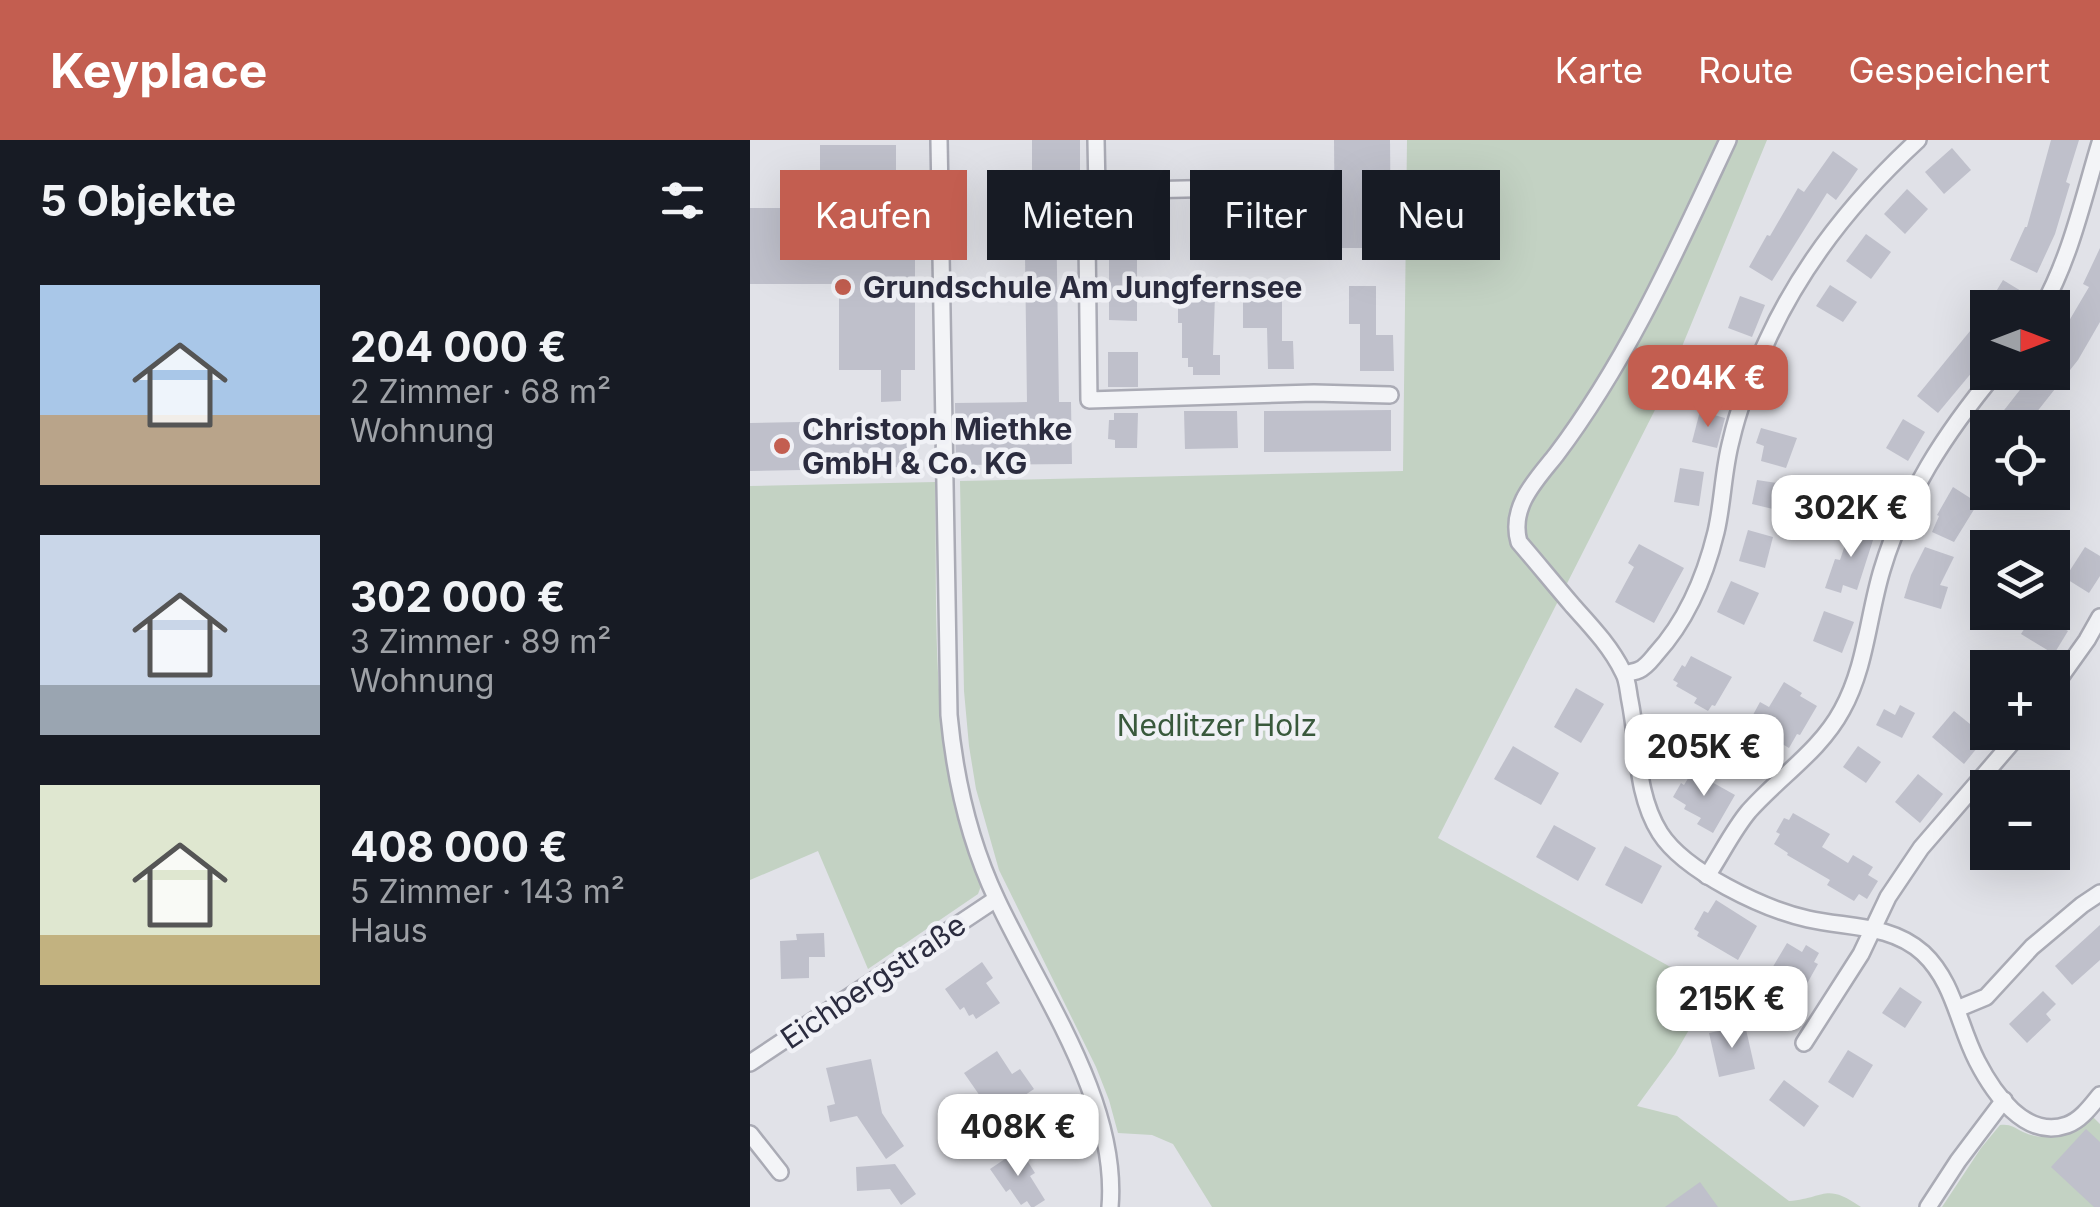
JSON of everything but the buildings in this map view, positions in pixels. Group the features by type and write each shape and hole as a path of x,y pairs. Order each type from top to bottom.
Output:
{"street":[{"path":"940,140 948,714 956,772 981,864 1098,1111 1110,1169 1110,1207"},
{"path":"1096,140 1097,170"},
{"path":"1728,140 1640,322 1607,380 1524,496 1516,530 1519,542 1598,634 1624,674 1644,802 1661,835 1683,858 1707,876 1780,912 1874,929 1920,951 1947,984 1976,1060 2022,1120 2033,1125 2068,1125 2082,1116 2100,1095"},
{"path":"1624,674 1642,669 1665,645 1686,614 1700,583 1716,530 1730,442 1746,391 1768,337 1797,284 1831,234 1872,185 1918,140"},
{"path":"2052,290 2074,235 2100,143"},
{"path":"1087,260 1089,400 1390,395"},
{"path":"1707,876 1748,814 1812,752 1843,709 1855,679 1880,573 1895,531 1931,458 1982,390"},
{"path":"2070,664 2100,616"},
{"path":"1804,1043 1874,929 1888,897 1921,848 2006,750"},
{"path":"1956,1008 1986,996 2032,948 2100,893"},
{"name":"Eichbergstraße","path":"750,1063 996,899"},
{"path":"1928,1207 2004,1100"},
{"path":"750,1134 780,1172"}],"green space":[{"name":"Nedlitzer Holz","path":"1407,140 1767,140 1660,400 1438,838 1712,990 1675,1054 1637,1106 1677,1116 1789,1201 1832,1193 1861,1207 1212,1207 1173,1144 1152,1135 1118,1133 1096,1067 999,870 976,789 969,746 964,691 960,481 1403,471 1406,260 1500,260 1500,170 1407,170"},
{"path":"935,482 937,636 944,738 951,788 981,886 978,894 868,969 818,851 750,880 750,486"},
{"path":"2093,1117 2100,1124 2100,1207 1942,1207 2000,1125 2042,1137 2068,1132"}],"place":[{"name":"Grundschule Am Jungfernsee","path":"843,287"},
{"name":"Christoph Miethke GmbH & Co. KG","path":"782,446"}]}
